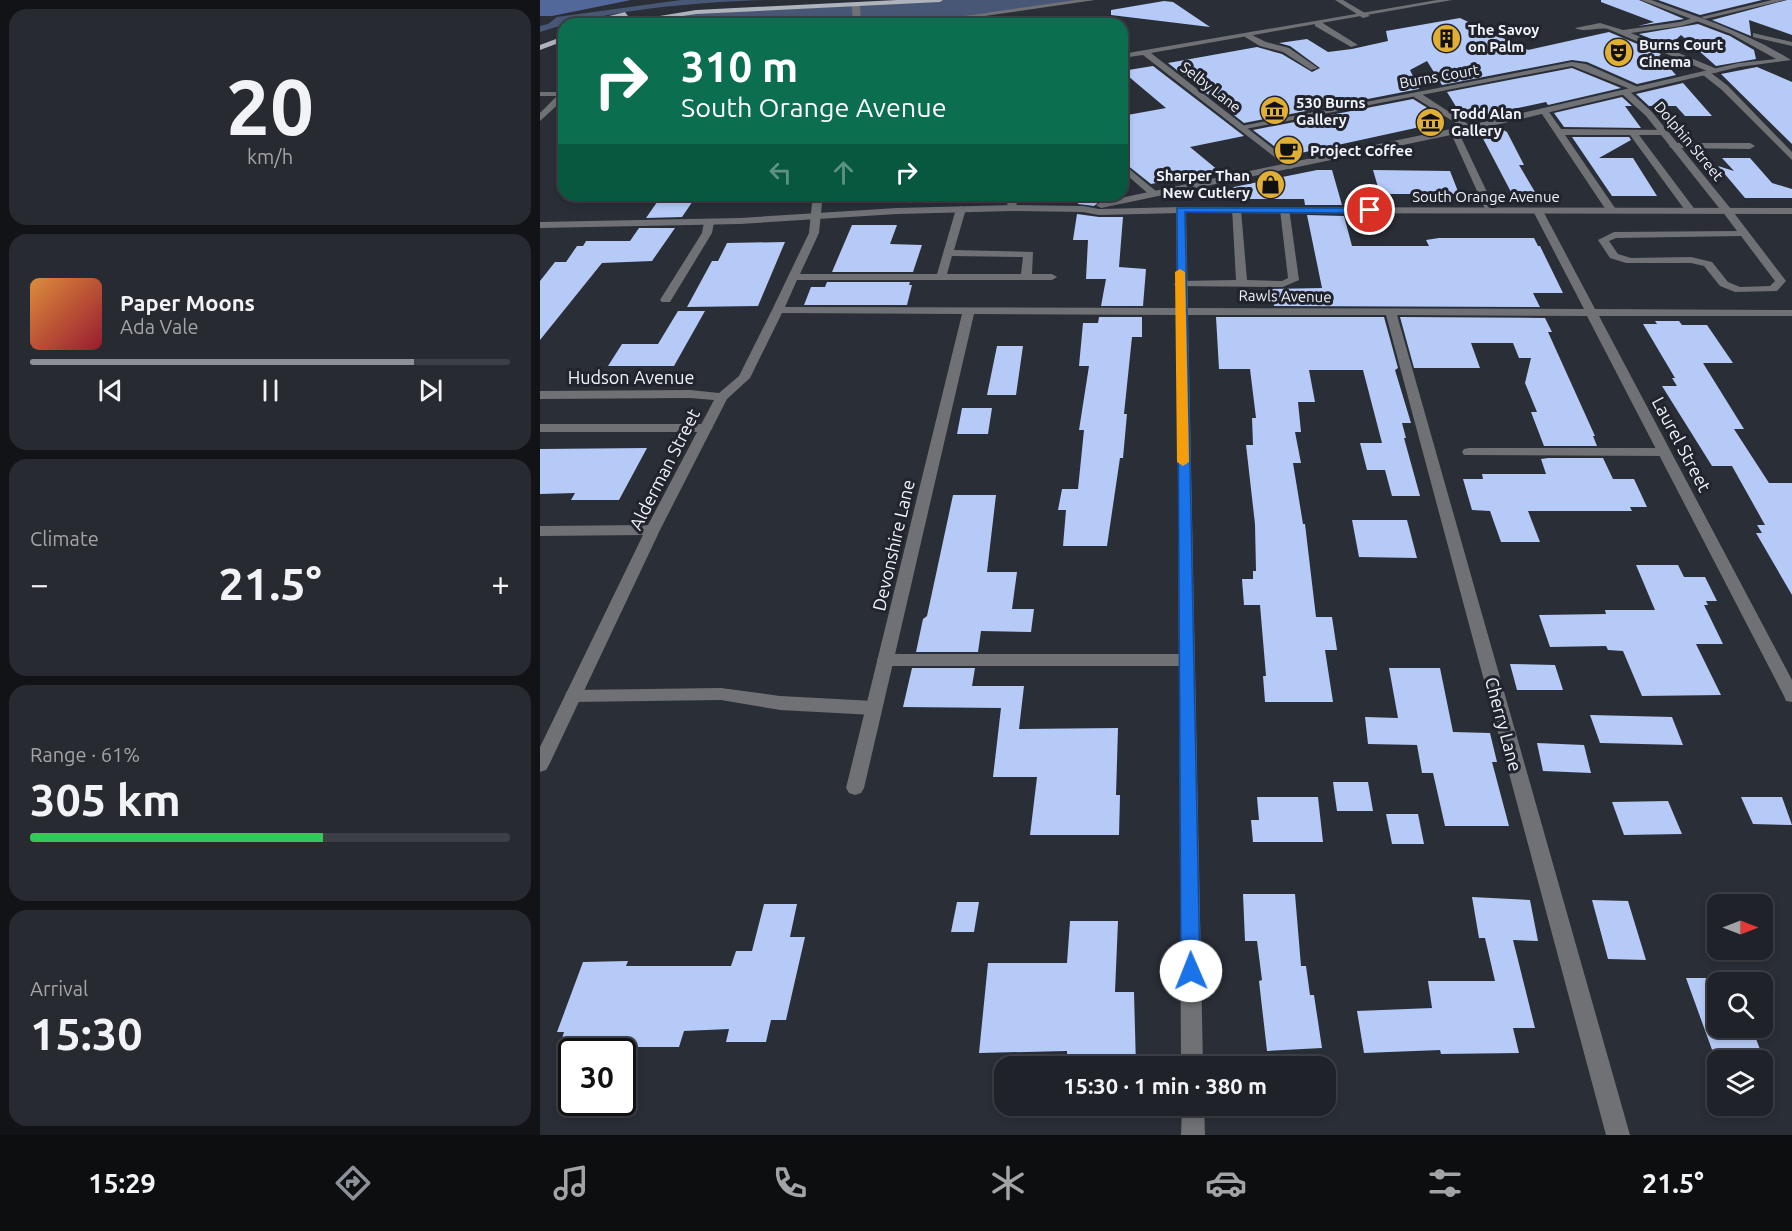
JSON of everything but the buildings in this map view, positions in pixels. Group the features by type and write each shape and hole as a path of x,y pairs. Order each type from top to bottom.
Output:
{"main road":[{"path":"656,9 817,0"},
{"path":"656,18 696,12 856,6 940,0"},
{"path":"608,18 636,12"},
{"path":"540,48 558,40"}],"street":[{"path":"958,18 1092,0"},
{"path":"1338,0 1366,16"},
{"path":"1419,0 1428,4"},
{"path":"1128,55 1449,0"},
{"path":"1644,0 1744,37 1790,61"},
{"path":"1659,0 1766,39 1791,44"},
{"path":"1705,16 1782,0"},
{"path":"856,6 857,18"},
{"path":"1622,32 1681,24 1696,19"},
{"path":"1318,24 1354,45"},
{"path":"1579,28 1606,26 1710,72 1792,157"},
{"path":"1248,35 1263,44 1286,50 1314,68"},
{"path":"1739,65 1770,51 1775,46 1791,44"},
{"name":"Selby Lane","path":"1144,52 1290,166"},
{"path":"1128,199 1470,128 1739,65 1790,61"},
{"name":"Burns Court","path":"1240,127 1572,64 1583,66 1638,88"},
{"name":"Dolphin Street","path":"1625,92 1649,114 1727,211 1780,280 1773,289 1739,290 1724,284 1708,264 1691,260 1630,261 1614,256 1604,240 1614,235 1730,235 1743,232"},
{"path":"540,94 558,94"},
{"path":"1417,95 1470,128"},
{"path":"540,118 558,100"},
{"path":"1544,111 1612,211"},
{"path":"1454,131 1491,211"},
{"path":"1560,132 1663,132"},
{"path":"1633,132 1690,211"},
{"path":"1674,146 1750,146"},
{"path":"1128,171 1154,194"},
{"name":"Alderman Street","path":"540,765 653,530 722,397 744,378 778,310 814,232 818,201"},
{"path":"1012,201 1013,208"},
{"path":"1083,209 1120,201"},
{"name":"South Orange Avenue","path":"1095,206 1164,207 1180,210"},
{"name":"South Orange Avenue","path":"540,225 709,222 1013,208 1083,209 1099,212 1180,210 1792,211"},
{"path":"941,277 961,209"},
{"path":"1180,210 1192,1056"},
{"path":"1236,210 1242,283"},
{"path":"1180,284 1283,284 1294,280 1286,210"},
{"name":"Laurel Street","path":"1538,211 1792,696"},
{"path":"666,300 706,233 709,222"},
{"path":"948,253 1029,254 1026,277"},
{"path":"793,277 1052,277"},
{"name":"Rawls Avenue","path":"778,310 1792,313"},
{"name":"Devonshire Lane","path":"855,788 969,310"},
{"name":"Cherry Lane","path":"1391,313 1618,1135"},
{"name":"Hudson Avenue","path":"540,395 690,394 722,397"},
{"path":"540,428 706,428"},
{"path":"1469,452 1664,452"},
{"path":"540,531 653,530"},
{"path":"885,660 1186,660"},
{"path":"573,696 721,694 780,704 874,708"},
{"path":"1193,1116 1193,1135"}],"shaded area":[{"path":"540,0 631,0 552,16 540,16"},
{"path":"681,0 766,0 651,8 595,18 558,18 558,27 540,32 540,26 548,24 557,17"},
{"path":"940,0 1092,0 958,18 656,18 696,12"}],"slow traffic":[{"path":"1180,272 1183,462"}],"place":[{"name":"The Savoy on Palm","path":"1447,38"},
{"name":"Burns Court Cinema","path":"1618,53"},
{"name":"530 Burns Gallery","path":"1275,111"},
{"name":"Todd Alan Gallery","path":"1430,122"},
{"name":"Project Coffee","path":"1289,150"},
{"name":"Sharper Than New Cutlery","path":"1271,184"}],"route":[{"path":"1191,971 1180,210 1370,210"}]}
